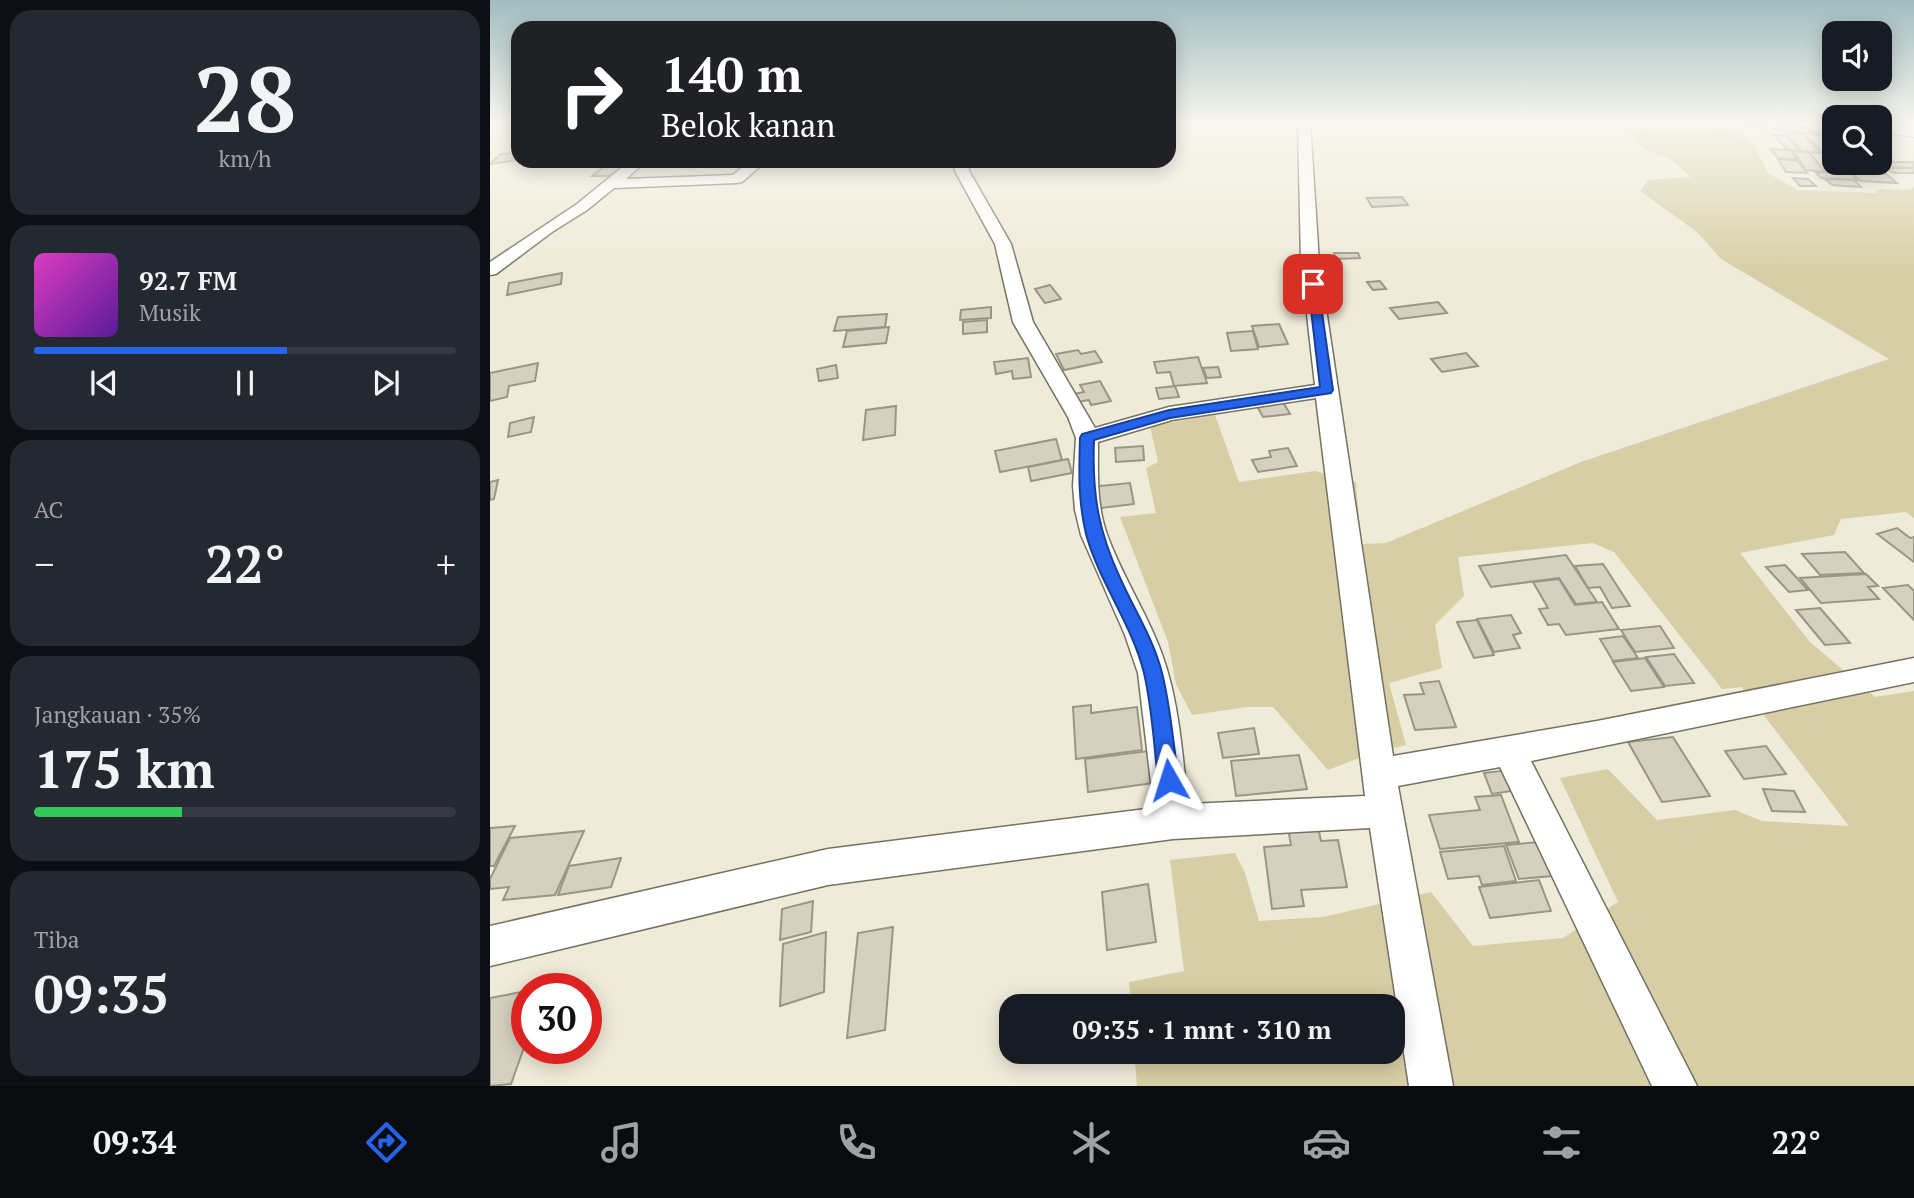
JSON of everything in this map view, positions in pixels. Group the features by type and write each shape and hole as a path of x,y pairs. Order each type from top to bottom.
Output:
{"street":[{"path":"490,270 518,248 582,207 625,173"},
{"path":"611,184 737,179 745,173"},
{"path":"963,173 1003,244 1023,322 1079,417 1087,438 1085,486 1088,510 1094,535 1153,673 1164,738 1173,822"},
{"path":"1306,173 1310,262 1326,390 1379,774 1431,1086"},
{"path":"490,248 518,248"},
{"path":"1087,438 1169,414 1326,390"},
{"path":"1379,774 1509,751 1914,670"},
{"path":"1509,751 1675,1086"},
{"path":"490,947 828,867 1173,822 1385,811"}],"shaded area":[{"path":"1686,173 1768,173 1797,190 1876,193 1877,189 1909,190 1914,187 1914,518 1906,512 1841,519 1834,535 1740,553 1810,642 1875,697 1914,691 1914,1086 1137,1086 1135,1064 1405,1064 1405,994 1130,994 1129,982 1184,971 1170,860 1235,853 1245,873 1259,921 1323,917 1431,892 1473,946 1563,938 1618,902 1560,778 1608,769 1657,820 1735,810 1762,821 1849,826 1742,687 1722,689 1614,552 1593,543 1458,557 1464,596 1435,625 1442,668 1389,683 1406,745 1370,754 1328,770 1273,707 1247,707 1192,715 1176,684 1168,642 1120,517 1156,513 1146,468 1158,462 1150,426 1215,415 1239,482 1315,471 1356,482 1361,544 1386,543 1581,462 1889,359 1721,259 1697,232 1640,191 1648,180 1691,177"}],"building":[{"path":"596,173 616,173 612,176 592,176"},
{"path":"1816,173 1852,175 1857,180 1821,178"},
{"path":"1854,175 1887,175 1897,183 1861,181"},
{"path":"1793,178 1808,179 1816,186 1800,186"},
{"path":"1825,179 1854,180 1861,187 1832,185"},
{"path":"1402,197 1408,205 1372,207 1367,198"},
{"path":"1334,253 1358,253 1360,258 1336,259"},
{"path":"562,273 561,284 507,295 509,283"},
{"path":"1380,281 1386,289 1373,290 1367,282"},
{"path":"1050,285 1061,299 1045,303 1035,289"},
{"path":"1438,302 1447,313 1399,319 1390,308"},
{"path":"991,307 991,318 960,320 961,310"},
{"path":"887,314 885,327 834,331 838,317"},
{"path":"987,320 987,332 963,334 963,322"},
{"path":"1279,324 1288,344 1259,347 1252,326"},
{"path":"889,327 886,343 843,347 847,331"},
{"path":"1253,331 1258,349 1231,351 1227,333"},
{"path":"1078,350 1081,354 1095,351 1102,362 1064,370 1056,354"},
{"path":"1466,353 1478,366 1442,372 1431,359"},
{"path":"1198,357 1207,383 1174,386 1170,372 1157,373 1154,362"},
{"path":"1028,358 1031,377 1013,379 1012,371 996,374 994,362"},
{"path":"538,363 535,381 509,386 507,397 490,401 490,373"},
{"path":"836,365 838,378 819,381 817,369"},
{"path":"1218,367 1221,377 1207,378 1203,368"},
{"path":"1100,381 1111,401 1091,405 1089,400 1078,402 1074,394 1084,392 1080,385"},
{"path":"1175,386 1179,397 1159,399 1156,388"},
{"path":"1283,402 1290,414 1263,417 1257,406"},
{"path":"896,406 895,435 863,440 866,410"},
{"path":"534,417 531,432 508,437 510,423"},
{"path":"1056,439 1062,460 1000,472 995,451"},
{"path":"1143,446 1144,460 1116,462 1115,448"},
{"path":"1288,448 1297,466 1258,472 1252,460 1271,457 1269,451"},
{"path":"1068,459 1072,473 1031,481 1028,467"},
{"path":"498,480 494,499 490,500 490,482"},
{"path":"1130,483 1134,504 1093,509 1090,487"},
{"path":"1897,528 1910,538 1914,537 1914,562 1877,534"},
{"path":"1845,552 1864,573 1820,575 1802,554"},
{"path":"1566,555 1597,602 1576,604 1559,578 1491,587 1479,566"},
{"path":"1603,564 1630,606 1612,608 1600,587 1588,588 1575,566"},
{"path":"1785,565 1808,590 1789,592 1766,567"},
{"path":"1866,574 1878,586 1868,587 1879,599 1821,603 1800,578"},
{"path":"1559,579 1575,605 1602,602 1619,629 1566,635 1559,624 1548,625 1539,609 1548,608 1533,582"},
{"path":"1908,585 1914,591 1914,620 1883,588"},
{"path":"1820,608 1850,643 1825,645 1796,610"},
{"path":"1511,615 1521,633 1513,635 1520,648 1494,652 1477,619"},
{"path":"1477,620 1494,655 1474,658 1457,622"},
{"path":"1660,626 1674,648 1635,652 1621,630"},
{"path":"1623,636 1638,658 1613,661 1600,639"},
{"path":"1674,654 1694,683 1665,686 1646,657"},
{"path":"1645,658 1664,687 1631,691 1613,662"},
{"path":"1439,681 1456,727 1415,730 1404,695 1424,694 1420,683"},
{"path":"1091,705 1091,713 1137,707 1142,750 1076,759 1073,707"},
{"path":"1254,728 1259,754 1223,758 1218,733"},
{"path":"1673,737 1710,796 1662,802 1628,742"},
{"path":"1766,746 1786,774 1744,779 1725,751"},
{"path":"1156,750 1161,782 1088,792 1085,759"},
{"path":"1299,755 1307,789 1236,796 1231,761"},
{"path":"1509,770 1518,790 1492,794 1484,773"},
{"path":"1763,789 1794,791 1805,812 1772,811"},
{"path":"1501,795 1519,842 1440,849 1429,815 1480,810 1475,797"},
{"path":"515,826 494,866 490,866 490,828"},
{"path":"1318,827 1321,841 1338,840 1347,887 1301,890 1304,906 1272,909 1264,847 1291,845 1288,829"},
{"path":"584,831 555,895 503,900 509,887 490,889 490,879 510,838"},
{"path":"1539,842 1552,876 1519,879 1506,845"},
{"path":"1504,846 1516,881 1482,885 1479,876 1448,879 1440,852"},
{"path":"621,858 611,887 558,895 569,866"},
{"path":"1539,880 1551,911 1490,918 1479,887"},
{"path":"1148,884 1156,942 1107,950 1102,892"},
{"path":"813,901 811,932 780,940 782,909"},
{"path":"893,927 885,1030 847,1038 858,933"},
{"path":"826,932 824,992 780,1006 783,944"},
{"path":"511,994 511,1064 518,1064 511,1084 490,1086 490,998"}],"route":[{"path":"1169,780 1153,673 1094,535 1088,510 1085,486 1087,438 1169,414 1326,390 1313,284"}]}
